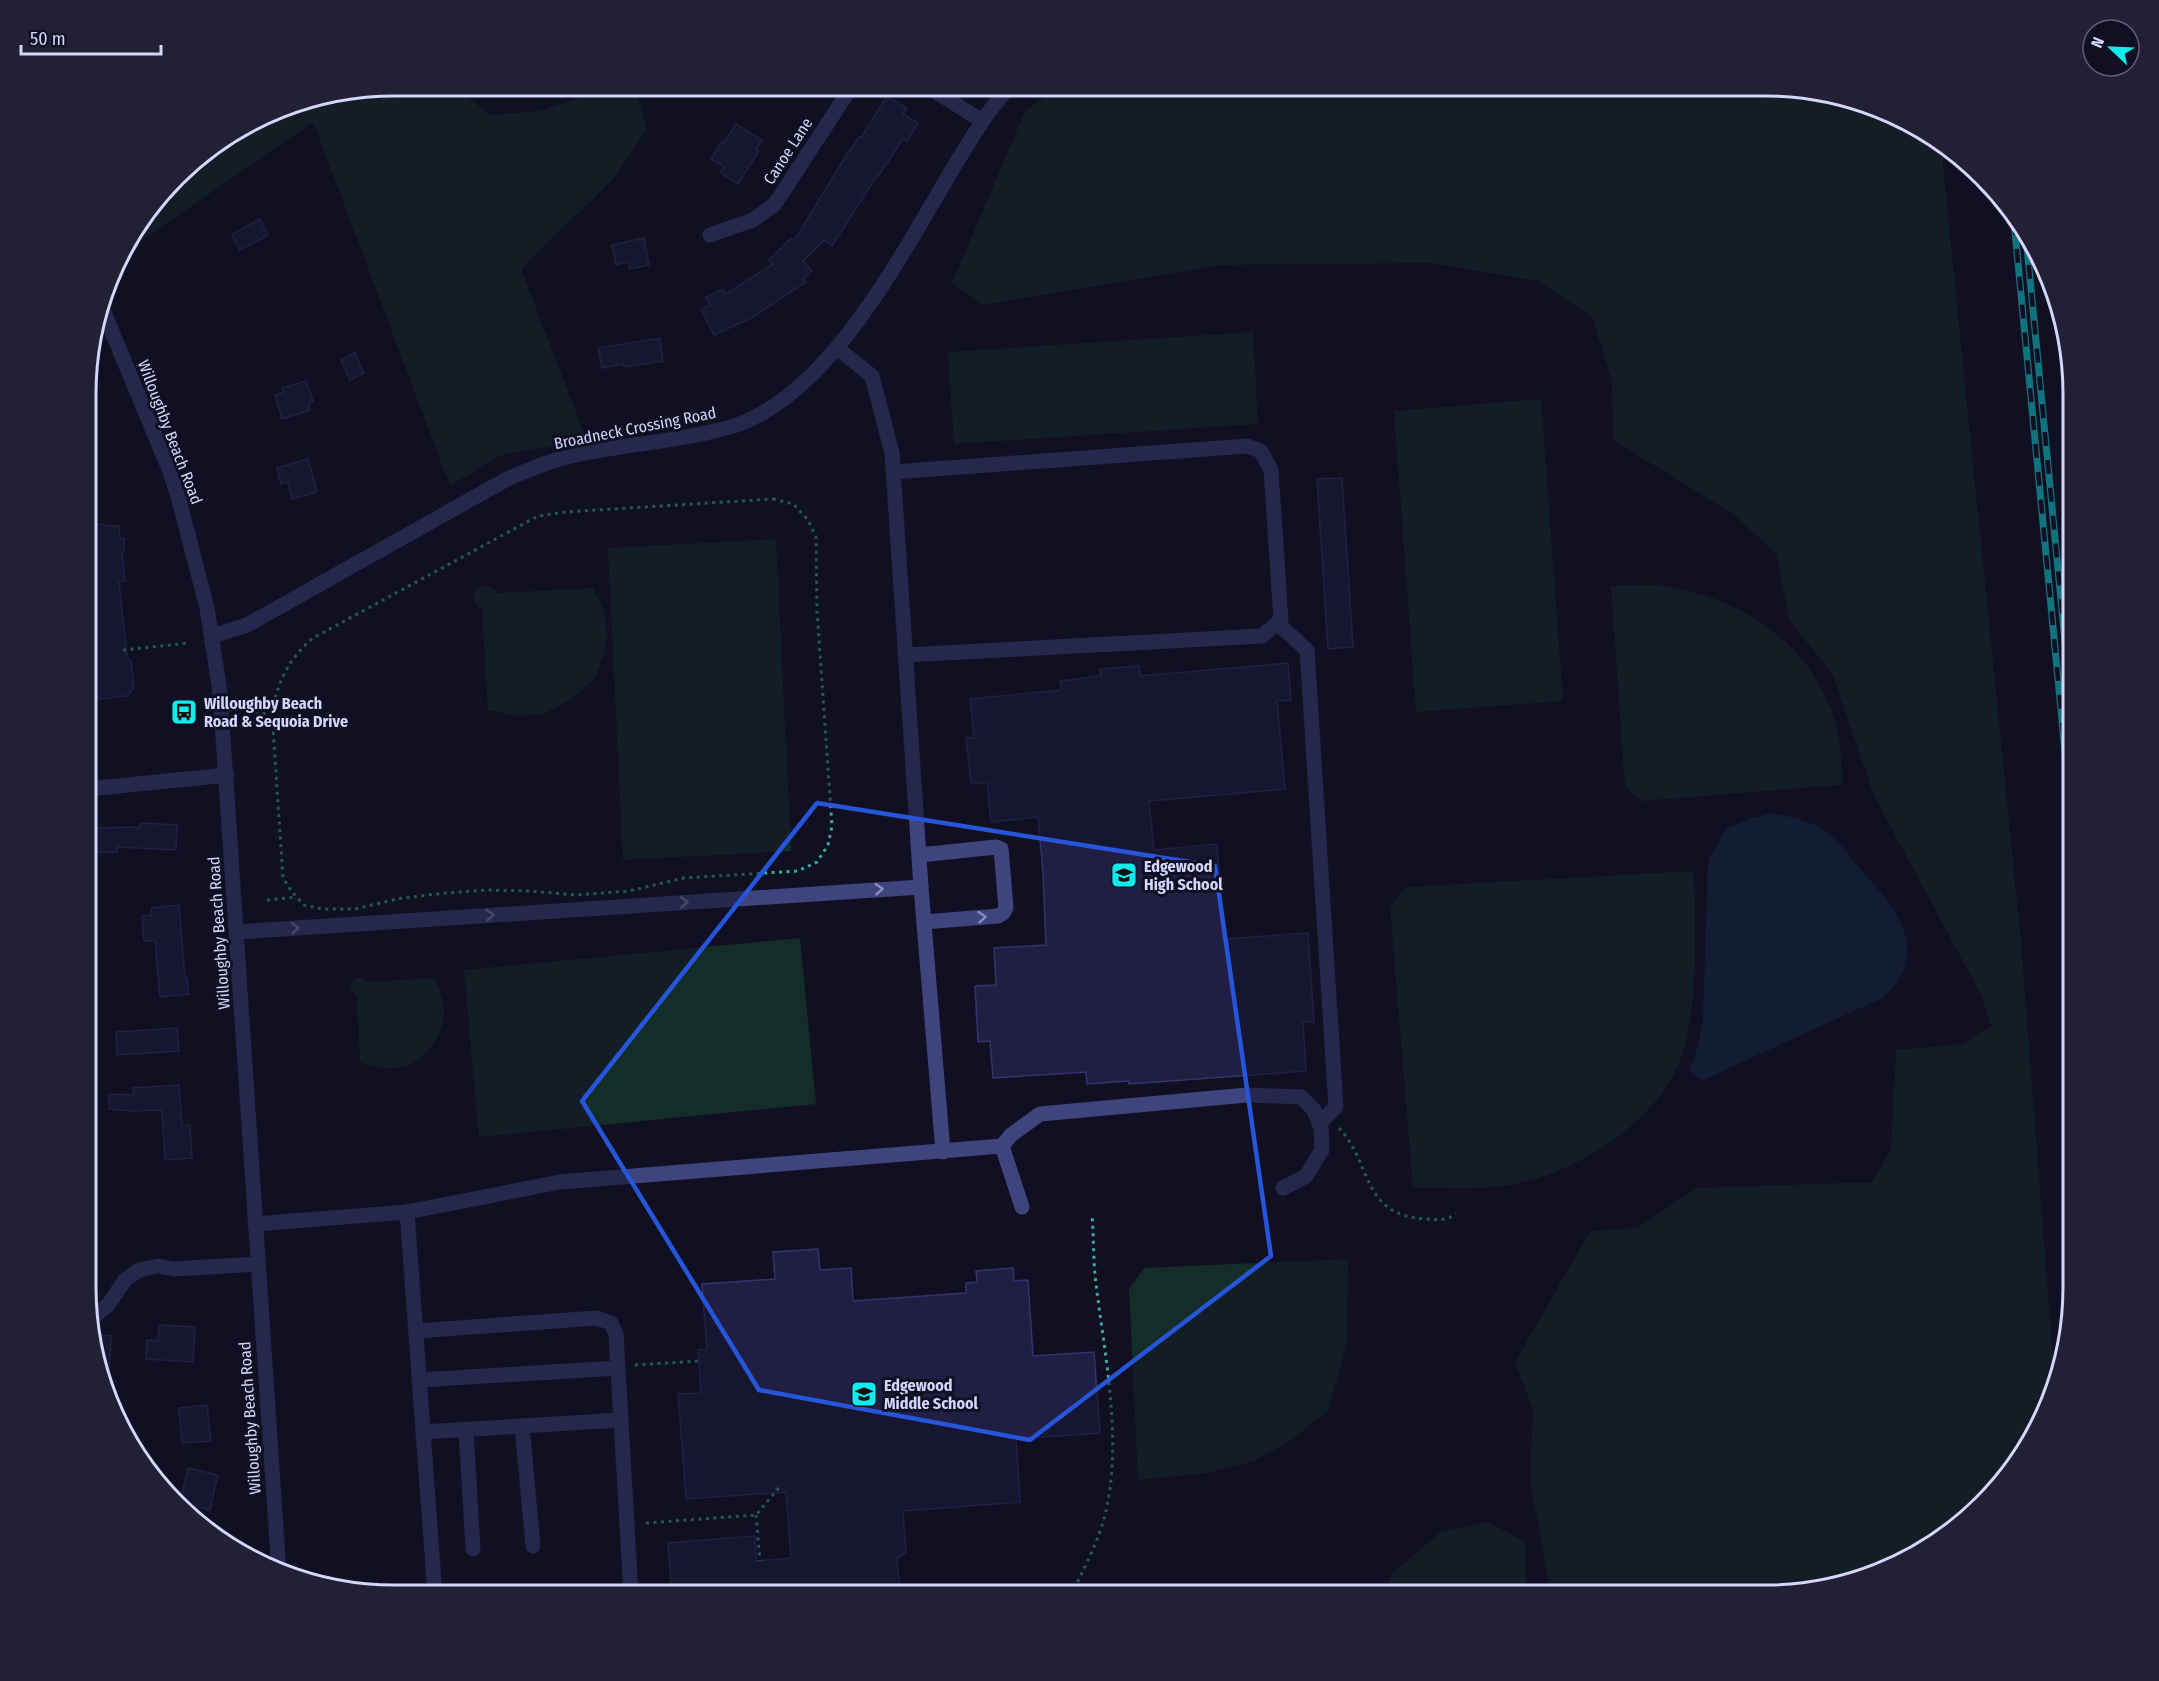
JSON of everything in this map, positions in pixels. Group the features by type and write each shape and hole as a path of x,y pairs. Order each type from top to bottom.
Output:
{"street":[{"name":"Canoe Lane","path":"710,235 753,220 775,204 845,96"},
{"path":"943,96 982,121"},
{"name":"Broadneck Crossing Road","path":"212,636 247,625 507,479 531,468 571,456 684,438 737,425 774,406 806,380 837,348 882,284 982,121 1002,96"},
{"name":"Willoughby Beach Road","path":"106,317 169,469 194,552 212,636 220,692 278,1561"},
{"path":"837,348 872,376 892,453 921,886 943,1152"},
{"path":"893,472 1247,446 1261,451 1271,470 1281,620 1262,636 906,655"},
{"path":"1277,623 1307,650 1336,1107 1324,1120 1322,1150 1306,1176 1283,1188"},
{"path":"96,788 226,774"},
{"path":"920,855 996,847 1001,849 1003,856 1005,887 1006,908 998,916 924,922"},
{"path":"237,932 921,886"},
{"path":"255,1224 407,1212 560,1182 1002,1146 1011,1135 1040,1114 1247,1095 1301,1097 1324,1120"},
{"path":"1002,1146 1022,1207"},
{"path":"407,1212 434,1585"},
{"path":"98,1313 108,1305 125,1280 139,1270 158,1266 174,1269 258,1264"},
{"path":"416,1331 597,1318 611,1323 616,1334 630,1585"},
{"path":"419,1380 618,1368"},
{"path":"423,1432 621,1420"},
{"path":"522,1426 533,1546"},
{"path":"466,1430 473,1549"}],"path":[{"path":"773,499 793,504 808,520 816,537 817,610 832,826 828,845 817,862 798,871 684,878 629,891 576,895 487,890 397,899 356,909 304,906 283,878 272,713 275,695 290,662 313,638 538,516 565,512 773,499"},
{"path":"123,650 189,643"},
{"path":"255,714 272,713"},
{"path":"267,900 297,897"},
{"path":"1324,1120 1347,1136 1375,1194 1388,1208 1414,1218 1447,1220 1456,1214"},
{"path":"1076,1585 1097,1539 1105,1515 1112,1458 1106,1347 1096,1281 1092,1215"},
{"path":"634,1365 699,1361"},
{"path":"760,1561 756,1515 781,1485"},
{"path":"646,1523 756,1515"}],"highlighted area":[{"path":"817,803 1215,866 1271,1256 1030,1440 759,1390 582,1101"}],"green space":[{"path":"466,96 491,115 539,111 586,96 637,96 647,129 615,177 521,269 587,441 501,455 450,486 313,122 137,244 146,228 183,183 228,146 262,127 317,106 374,97"},
{"path":"1046,96 1765,96 1823,102 1861,112 1897,127 1942,155 2021,943 2053,1363 2032,1419 2013,1453 1976,1498 1931,1535 1897,1554 1861,1569 1804,1582 1765,1585 1549,1585 1530,1479 1533,1410 1515,1362 1590,1231 1637,1228 1696,1188 1872,1182 1891,1150 1896,1050 1962,1044 1992,1026 1981,995 1874,796 1833,675 1789,620 1777,554 1733,514 1613,440 1612,380 1592,317 1538,281 1431,263 1220,265 982,305 952,283 1025,111"},
{"path":"1253,332 1258,424 954,444 948,352"},
{"path":"1541,399 1563,701 1416,712 1394,411"},
{"path":"776,539 791,851 623,860 608,548"},
{"path":"484,585 493,588 497,593 593,588 604,612 607,633 604,654 595,678 572,699 543,714 517,716 488,710 482,609 475,604 473,597 476,589"},
{"path":"1654,585 1713,598 1740,610 1766,626 1788,644 1808,667 1823,692 1835,721 1841,753 1842,785 1641,801 1625,787 1611,586"},
{"path":"1694,871 1695,960 1689,1027 1674,1074 1658,1099 1637,1121 1613,1140 1587,1157 1559,1170 1504,1186 1413,1188 1390,906 1406,887"},
{"path":"800,938 816,1104 479,1137 464,970"},
{"path":"363,978 367,982 435,978 443,1001 444,1018 438,1036 428,1052 413,1063 393,1068 376,1067 360,1062 357,995 350,987 352,981"},
{"path":"1348,1259 1347,1343 1328,1410 1290,1441 1254,1461 1207,1473 1138,1480 1129,1289 1144,1268"},
{"path":"1487,1522 1526,1542 1526,1585 1387,1585 1392,1574 1440,1532"}],"water":[{"path":"1772,813 1813,824 1840,844 1884,896 1900,922 1907,951 1905,966 1898,982 1882,998 1703,1080 1689,1071 1698,1046 1703,1018 1708,860 1726,829 1749,819"}],"building":[{"path":"887,96 907,108 903,114 918,123 907,141 903,139 878,174 832,246 824,240 803,261 812,271 803,279 806,282 753,317 714,335 701,309 710,305 706,297 723,289 726,294 773,264 769,260 791,238 794,241 847,154 859,137 861,138"},
{"path":"736,124 762,140 756,150 759,151 738,184 720,172 724,167 711,159"},
{"path":"260,219 268,235 240,250 232,234"},
{"path":"644,238 649,265 630,269 629,262 616,265 612,245"},
{"path":"660,338 663,361 602,368 598,348"},
{"path":"355,353 364,373 350,380 341,360"},
{"path":"306,381 313,401 308,404 310,410 282,419 275,395 283,392 282,388"},
{"path":"308,459 317,492 292,499 288,482 281,484 277,468"},
{"path":"1342,478 1353,647 1328,649 1317,479"},
{"path":"96,525 119,526 120,539 124,538 122,554 125,581 119,582 127,657 131,661 134,688 127,696 100,699 96,695"},
{"name":"Edgewood High School","path":"1288,663 1291,700 1277,701 1285,789 1149,801 1154,850 1217,844 1224,939 1308,933 1314,1022 1303,1022 1306,1071 1129,1084 1129,1081 1087,1084 1086,1072 993,1078 990,1041 978,1042 975,986 996,985 994,948 1046,945 1043,872 1038,817 991,822 987,782 971,784 966,738 974,738 970,699 1061,690 1060,681 1101,676 1100,669 1139,666 1140,676"},
{"path":"141,823 177,825 176,850 117,847 117,852 96,853 96,828 140,827"},
{"path":"179,905 185,978 187,978 189,994 160,997 155,941 144,941 142,916 152,915 151,908"},
{"path":"177,1028 179,1051 117,1055 116,1032"},
{"path":"179,1085 182,1125 190,1125 192,1158 165,1160 162,1110 109,1109 109,1094 134,1095 133,1088"},
{"name":"Edgewood Middle School","path":"818,1249 820,1270 851,1268 853,1301 966,1293 966,1283 977,1282 976,1271 1013,1268 1014,1281 1028,1280 1033,1356 1094,1352 1100,1433 1016,1439 1020,1502 903,1511 906,1552 897,1558 899,1585 671,1585 668,1543 755,1536 756,1561 791,1558 786,1492 686,1499 678,1394 701,1393 698,1350 707,1349 702,1284 775,1279 773,1252"},
{"path":"159,1325 195,1327 193,1362 146,1359 147,1340 158,1341"},
{"path":"100,1335 111,1336 109,1374"},
{"path":"207,1405 211,1441 182,1443 179,1408"},
{"path":"188,1468 218,1475 210,1510 191,1506 182,1496"}],"railway":[{"path":"2015,231 2063,731"},
{"path":"2028,254 2063,621"}],"place":[{"name":"Willoughby Beach Road & Sequoia Drive","path":"184,712"},
{"name":"Edgewood High School","path":"1124,875"},
{"name":"Edgewood Middle School","path":"864,1394"}]}
